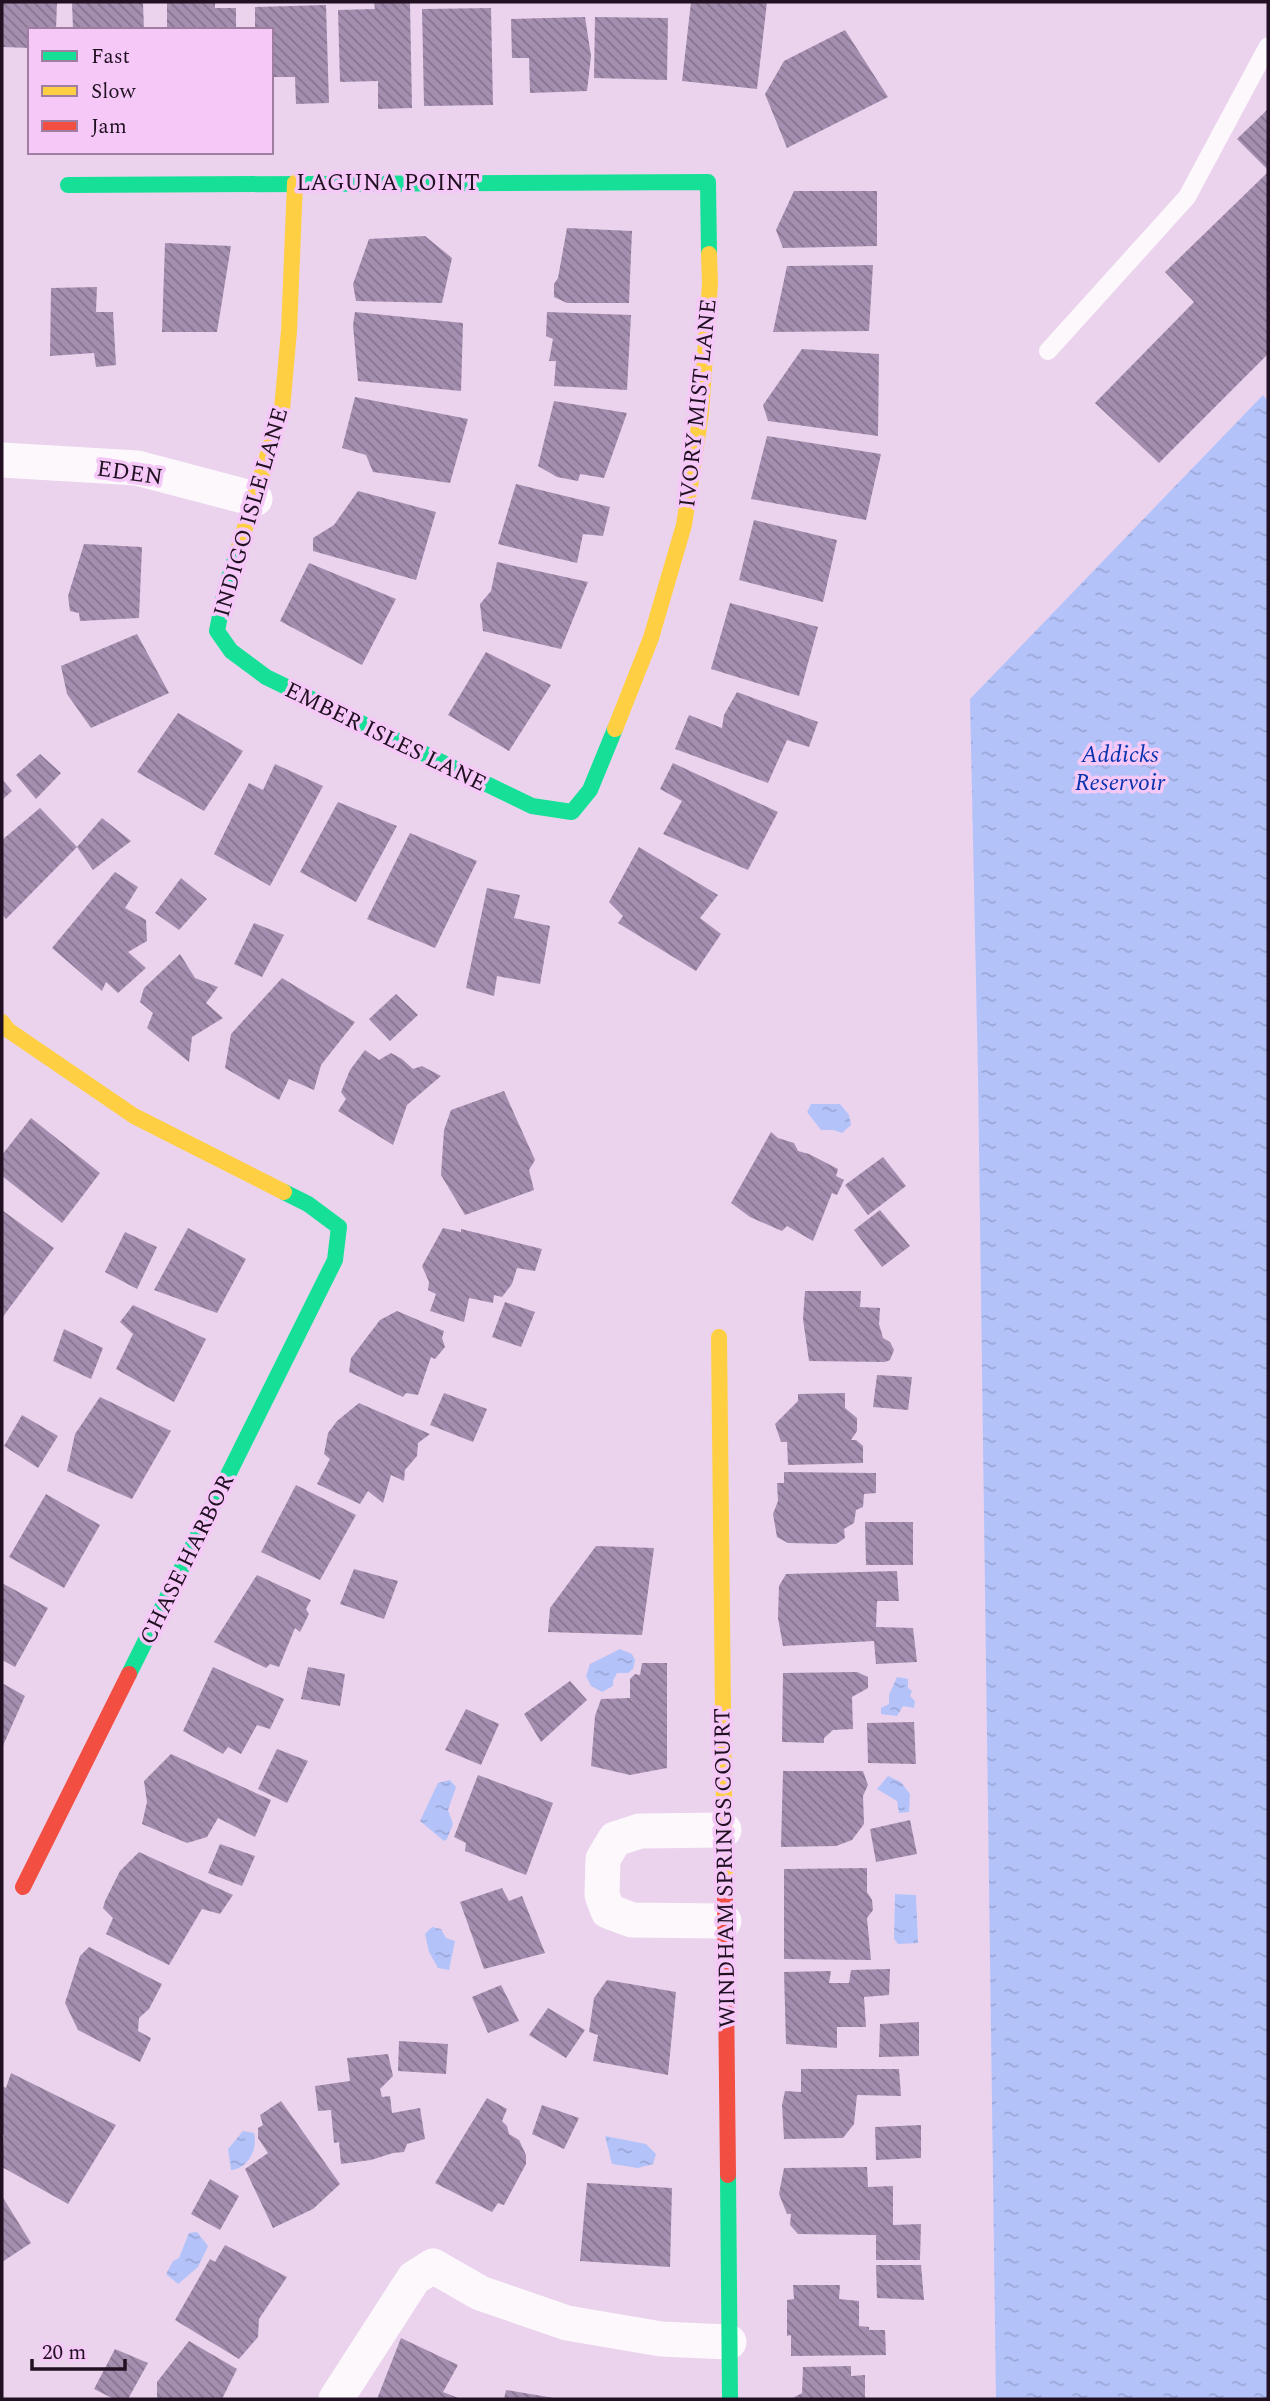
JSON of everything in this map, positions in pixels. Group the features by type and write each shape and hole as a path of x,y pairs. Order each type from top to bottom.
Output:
{"street":[{"name":"LAGUNA POINT","path":"68,185 708,182"},
{"name":"IVORY MIST LANE","path":"572,812 590,790 651,638 684,525 701,413 710,283 708,182"},
{"name":"INDIGO ISLE LANE","path":"217,631 225,590 256,499 282,409 289,331 295,183"},
{"name":"EDEN","path":"2,460 137,468 256,499"},
{"name":"EMBER ISLES LANE","path":"217,631 231,651 266,677 532,806 572,812"},
{"name":"CHASE HARBOR","path":"4,1030 134,1116 308,1204 339,1227 335,1260 23,1887"},
{"name":"WINDHAM SPRINGS COURT","path":"719,1337 730,2399"},
{"path":"724,1830 640,1831 615,1839 603,1859 602,1895 608,1911 632,1920 724,1921"},
{"path":"336,2399 414,2278 433,2266 480,2293 567,2323 661,2339 729,2342"}],"lane":[{"path":"1048,351 1187,197 1268,46"}],"water":[{"name":"Addicks Reservoir","path":"1263,395 1268,401 1268,2399 996,2399 978,1076 970,699"},
{"path":"811,1104 840,1104 849,1115 851,1125 842,1133 821,1130 807,1112"},
{"path":"620,1649 632,1654 635,1660 633,1669 628,1673 617,1673 613,1686 602,1692 591,1686 586,1676 590,1664"},
{"path":"897,1677 908,1679 908,1688 912,1691 910,1696 915,1701 914,1708 903,1706 897,1716 881,1714 881,1708 889,1704 889,1695"},
{"path":"888,1776 901,1782 910,1794 909,1812 899,1813 897,1801 877,1789"},
{"path":"450,1780 456,1787 448,1810 453,1824 444,1841 420,1821 438,1783"},
{"path":"895,1894 916,1895 918,1943 898,1944 894,1939"},
{"path":"432,1927 441,1929 446,1938 455,1941 449,1970 438,1968 429,1952 425,1934"},
{"path":"243,2131 254,2133 255,2145 247,2161 231,2170 228,2149"},
{"path":"605,2136 646,2144 656,2154 653,2164 638,2168 612,2164"},
{"path":"197,2232 208,2246 198,2267 178,2284 166,2274 173,2261 179,2258 189,2233"}],"building":[{"path":"2,2 57,2 56,28 28,28 28,48 2,47"},
{"path":"72,2 143,2 144,28 73,28"},
{"path":"167,2 215,2 215,8 236,8 236,28 167,28"},
{"path":"410,2 412,108 378,109 378,81 340,82 338,10 375,9 374,3"},
{"path":"691,2 767,2 757,89 682,81"},
{"path":"326,5 329,103 296,104 295,77 273,77 273,28 255,28 255,7"},
{"path":"491,8 493,105 424,106 422,9"},
{"path":"585,17 591,56 587,91 530,93 529,58 512,58 511,19"},
{"path":"595,17 668,18 667,80 594,78"},
{"path":"845,30 888,97 787,148 765,94 784,61"},
{"path":"1268,109 1268,170 1237,139"},
{"path":"1268,172 1268,354 1159,463 1095,403 1194,302 1165,272"},
{"path":"794,191 877,191 877,246 783,248 776,230"},
{"path":"567,228 632,231 629,303 567,303 554,297 554,284 558,278"},
{"path":"425,236 452,258 442,303 356,301 353,284 369,239"},
{"path":"165,243 231,246 217,332 162,332"},
{"path":"873,265 869,331 773,332 787,266"},
{"path":"97,287 96,312 113,312 116,365 96,367 94,353 50,356 51,288"},
{"path":"355,312 463,323 461,391 358,381 353,325"},
{"path":"547,312 631,315 627,390 554,386 556,361 549,361 553,339 546,336"},
{"path":"802,349 879,354 878,436 768,421 763,405"},
{"path":"355,397 468,419 450,483 373,472 366,455 342,448"},
{"path":"554,401 627,413 604,478 580,474 578,481 557,477 538,466"},
{"path":"767,436 881,454 866,520 751,499"},
{"path":"516,484 610,507 603,536 583,534 577,563 498,544"},
{"path":"358,491 436,512 416,580 313,551 313,538 334,525"},
{"path":"754,520 837,540 823,602 739,580"},
{"path":"84,544 142,547 139,618 80,621 79,613 70,611 68,596"},
{"path":"497,562 588,582 561,649 483,631 480,604 491,591"},
{"path":"309,563 396,599 362,665 280,621"},
{"path":"730,603 818,627 799,696 711,669"},
{"path":"137,634 169,693 91,728 67,694 61,666"},
{"path":"486,652 551,685 509,751 448,715"},
{"path":"737,692 818,722 809,747 787,740 768,783 675,749 689,715 722,728 724,715"},
{"path":"178,713 243,751 204,811 137,772"},
{"path":"40,754 61,773 36,799 16,775"},
{"path":"673,763 778,812 748,870 663,834 682,801 660,789"},
{"path":"275,764 323,786 270,886 214,854 249,783 263,790"},
{"path":"2,779 12,791 2,800"},
{"path":"338,802 397,826 356,902 300,872"},
{"path":"40,808 77,847 6,919 2,914 2,840"},
{"path":"102,818 131,841 93,870 77,847"},
{"path":"410,833 477,861 435,948 367,919"},
{"path":"639,847 718,895 700,918 721,934 696,971 618,923 623,916 609,902"},
{"path":"115,872 138,887 125,908 146,920 147,941 128,952 146,968 118,993 106,982 102,991 52,948"},
{"path":"181,878 207,899 179,930 155,913"},
{"path":"487,888 520,895 514,918 550,926 540,984 497,976 494,996 466,988"},
{"path":"254,923 284,935 262,977 234,964"},
{"path":"180,954 195,978 218,987 206,1003 223,1018 192,1037 189,1062 147,1028 153,1013 140,1002 144,988"},
{"path":"282,978 355,1022 321,1065 314,1090 289,1079 279,1100 225,1068 231,1034"},
{"path":"396,994 418,1015 390,1041 369,1019"},
{"path":"365,1050 379,1060 391,1053 413,1069 422,1066 441,1076 407,1105 393,1145 338,1111 346,1099 341,1092 350,1070"},
{"path":"504,1091 535,1160 529,1170 534,1190 465,1215 441,1175 444,1130 451,1110"},
{"path":"31,1118 100,1173 62,1223 2,1176 2,1155"},
{"path":"771,1132 778,1138 794,1143 798,1151 838,1169 836,1176 844,1180 837,1195 832,1193 813,1241 787,1226 782,1231 750,1217 731,1203"},
{"path":"883,1157 906,1186 868,1215 845,1185"},
{"path":"2,1210 54,1248 2,1318"},
{"path":"880,1210 910,1246 882,1267 854,1230"},
{"path":"188,1228 246,1259 217,1313 154,1290"},
{"path":"443,1228 461,1232 461,1229 542,1249 535,1271 517,1268 512,1284 502,1297 494,1295 493,1303 469,1298 464,1322 430,1311 436,1294 428,1290 429,1282 422,1266"},
{"path":"125,1232 157,1247 137,1289 105,1272"},
{"path":"805,1291 861,1291 860,1307 880,1308 879,1324 883,1338 890,1342 894,1350 890,1360 809,1361 803,1319"},
{"path":"505,1302 535,1312 521,1347 492,1337"},
{"path":"133,1305 206,1339 174,1402 116,1369 133,1334 120,1322"},
{"path":"397,1311 444,1331 442,1338 445,1347 435,1359 431,1357 418,1395 406,1393 403,1397 349,1372 351,1358 380,1320"},
{"path":"64,1329 103,1348 91,1379 53,1361"},
{"path":"877,1375 912,1377 908,1410 873,1407"},
{"path":"444,1393 487,1409 473,1442 430,1425"},
{"path":"845,1393 845,1408 857,1418 857,1431 851,1440 856,1440 863,1446 863,1463 788,1465 787,1442 781,1442 775,1424 798,1401 798,1394"},
{"path":"100,1397 171,1431 132,1499 67,1471 75,1434"},
{"path":"359,1403 430,1434 418,1443 417,1456 405,1470 404,1481 391,1475 383,1503 368,1491 360,1504 317,1484 330,1459 324,1454 328,1433 337,1421"},
{"path":"22,1415 58,1436 38,1468 4,1446"},
{"path":"784,1472 876,1473 876,1493 864,1494 863,1507 856,1510 854,1523 844,1529 845,1538 836,1544 788,1543 777,1537 773,1514 778,1501 777,1483 784,1483"},
{"path":"296,1485 356,1515 320,1580 261,1552"},
{"path":"46,1494 100,1525 64,1588 9,1557"},
{"path":"865,1522 913,1522 913,1565 866,1565"},
{"path":"596,1546 654,1548 642,1635 548,1632 550,1608"},
{"path":"354,1569 398,1581 384,1619 340,1604"},
{"path":"897,1571 899,1601 877,1601 876,1627 913,1628 917,1662 876,1664 874,1641 783,1646 778,1618 779,1586 786,1574"},
{"path":"257,1575 311,1600 306,1609 309,1614 300,1632 295,1628 279,1667 270,1664 266,1668 214,1642"},
{"path":"2,1583 48,1608 15,1667 2,1660"},
{"path":"642,1663 667,1663 667,1768 630,1775 591,1766 595,1716 601,1699 630,1698 630,1679 635,1674 640,1675"},
{"path":"213,1667 284,1699 270,1729 257,1725 241,1754 228,1747 223,1754 183,1731"},
{"path":"308,1667 345,1674 340,1706 301,1699"},
{"path":"857,1672 868,1677 868,1688 852,1697 853,1729 833,1730 824,1738 824,1743 782,1742 783,1673"},
{"path":"570,1681 587,1700 541,1742 524,1714"},
{"path":"2,1683 25,1696 2,1748"},
{"path":"466,1709 499,1724 481,1765 445,1750"},
{"path":"914,1722 916,1764 868,1763 867,1723"},
{"path":"277,1749 308,1761 287,1803 258,1789"},
{"path":"171,1754 271,1800 255,1837 218,1818 207,1837 187,1843 142,1824 147,1802 144,1781"},
{"path":"783,1771 863,1771 868,1785 863,1796 864,1824 852,1840 836,1846 781,1847"},
{"path":"478,1775 553,1803 526,1875 465,1851 466,1843 454,1837"},
{"path":"910,1820 917,1854 876,1862 870,1829"},
{"path":"220,1844 255,1856 242,1886 208,1873"},
{"path":"139,1852 233,1895 220,1914 202,1909 169,1965 106,1934 113,1918 103,1908 105,1901 120,1871"},
{"path":"867,1868 867,1892 872,1900 873,1910 867,1918 871,1960 784,1959 784,1869"},
{"path":"502,1888 509,1901 522,1896 545,1953 484,1969 460,1902"},
{"path":"89,1947 162,1984 149,2009 139,2018 138,2031 151,2038 140,2062 78,2030 65,2003 80,1956"},
{"path":"890,1969 889,1995 864,1997 866,2027 837,2027 837,2048 786,2044 784,1972 831,1971 829,1983 849,1983 851,1970"},
{"path":"607,1980 676,1992 668,2075 593,2061 598,2035 589,2032 594,1998"},
{"path":"501,1985 519,2021 488,2033 472,1997"},
{"path":"548,2008 585,2030 566,2058 529,2035"},
{"path":"919,2022 919,2056 879,2057 880,2024"},
{"path":"399,2041 448,2044 446,2074 398,2071"},
{"path":"388,2054 393,2076 380,2089 382,2097 390,2096 392,2113 420,2108 425,2139 407,2144 404,2152 341,2164 339,2142 334,2143 331,2110 318,2111 315,2086 350,2081 347,2058"},
{"path":"801,2069 899,2069 901,2096 857,2095 854,2124 843,2138 784,2139 782,2105 785,2091 801,2092"},
{"path":"11,2073 116,2125 68,2204 2,2167 2,2086 6,2088"},
{"path":"487,2098 507,2109 502,2121 509,2134 519,2140 526,2155 526,2164 504,2205 498,2203 492,2212 435,2183"},
{"path":"281,2101 340,2184 313,2209 273,2228 245,2169 268,2153 258,2138 258,2128 263,2125 260,2115"},
{"path":"542,2105 579,2118 564,2149 532,2134"},
{"path":"921,2125 921,2158 876,2160 875,2127"},
{"path":"867,2167 868,2187 893,2186 893,2225 921,2224 920,2260 876,2260 876,2235 798,2234 790,2225 791,2214 787,2214 779,2194 784,2168"},
{"path":"210,2179 239,2196 220,2230 191,2214"},
{"path":"587,2183 672,2188 670,2267 580,2261"},
{"path":"2,2196 31,2243 2,2262"},
{"path":"225,2245 287,2277 259,2319 258,2337 239,2359 175,2320 210,2259 215,2262"},
{"path":"876,2265 921,2265 924,2300 877,2298"},
{"path":"793,2285 840,2285 839,2299 859,2301 859,2326 869,2327 869,2330 885,2330 886,2355 791,2356 791,2335 787,2336 787,2300 794,2299"},
{"path":"401,2338 458,2365 443,2392 461,2399 377,2399"},
{"path":"189,2341 237,2369 222,2399 157,2399 157,2382"},
{"path":"115,2349 148,2363 128,2399 114,2399 94,2389"},
{"path":"851,2366 851,2376 865,2375 865,2399 791,2399 802,2393 803,2367"},
{"path":"506,2390 554,2398 554,2399 504,2399"}],"traffic: fast":[{"path":"68,185 708,182 709,254"},
{"path":"239,547 225,590 217,631 231,651 266,677 532,806 572,812 590,790 615,729"},
{"path":"129,1674 335,1260 339,1227 308,1204 284,1192"},
{"path":"728,2175 730,2399"}],"traffic: slow":[{"path":"239,547 282,409 289,331 295,183"},
{"path":"615,729 651,638 684,525 701,413 710,283 709,254"},
{"path":"2,1022 8,1030 134,1116 284,1192"},
{"path":"719,1337 725,1898"}],"traffic: jam":[{"path":"23,1887 129,1674"},
{"path":"725,1898 728,2175"}]}
